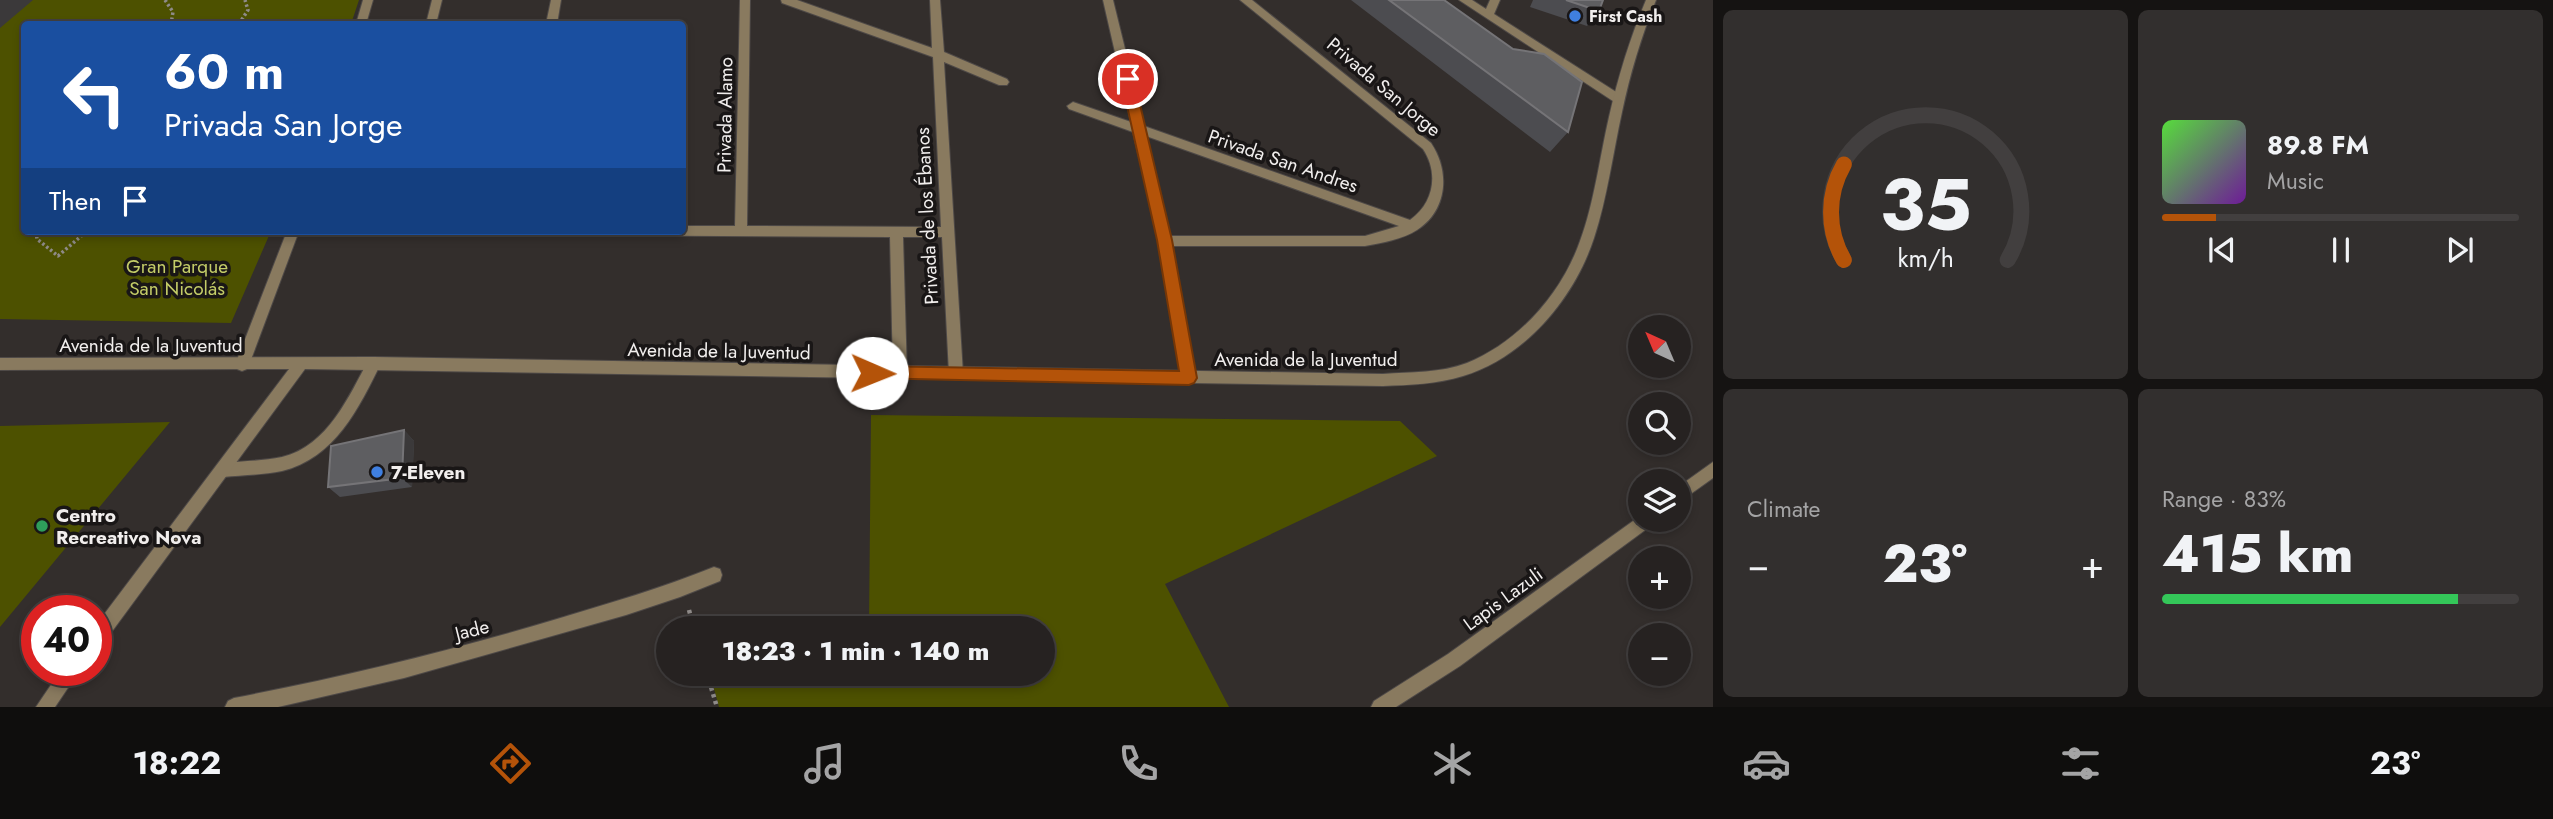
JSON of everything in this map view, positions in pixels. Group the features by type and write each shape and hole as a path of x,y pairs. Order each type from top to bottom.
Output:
{"street":[{"path":"362,21 368,0"},
{"path":"432,21 436,0"},
{"path":"552,21 556,0"},
{"name":"Privada Alamo","path":"741,230 744,0"},
{"path":"786,0 937,54 1003,82"},
{"name":"Privada de los Ébanos","path":"934,0 956,374"},
{"path":"1108,0 1141,132 1189,378"},
{"name":"Privada San Jorge","path":"1164,240 1365,241 1391,236 1413,226 1428,213 1437,198 1440,171 1436,158 1427,145 1245,0"},
{"path":"1464,0 1620,100"},
{"path":"1488,16 1495,0"},
{"name":"Avenida de la Juventud","path":"0,364 374,363 1383,380 1433,376 1472,367 1509,347 1535,324 1563,291 1586,244 1620,100 1641,22 1651,0"},
{"path":"1073,106 1141,132"},
{"name":"Privada San Andres","path":"1141,132 1413,226"},
{"path":"686,231 946,232"},
{"name":"Privada de los Ébanos","path":"896,232 900,373"},
{"path":"242,365 291,235"},
{"path":"223,470 285,463 321,444 343,421 374,363"},
{"path":"112,618 301,364"},
{"path":"1691,486 1713,469"},
{"name":"Lapis Lazuli","path":"1380,707 1454,660 1630,532"},
{"name":"Jade","path":"234,707 309,693 515,641 683,589 714,575"},
{"path":"45,707 60,686"}],"path":[{"path":"164,0 173,12 172,21"},
{"path":"241,21 248,10 245,0"},
{"path":"36,235 37,239 58,256 82,235"},
{"path":"711,686 717,707"}],"green space":[{"name":"Gran Parque San Nicolás","path":"0,0 359,0 352,21 21,21 21,235 269,235 231,323 0,319"},
{"path":"871,415 1400,421 1437,456 1165,584 1229,707 719,707 713,686 1055,686 1055,616 869,616"},
{"name":"Centro Recreativo Nova","path":"170,422 27,595 21,595 21,602 0,627 0,426"}],"building":[{"path":"1389,0 1444,0 1513,49 1544,54 1582,82 1568,132"},
{"path":"1566,0 1603,0 1599,11"},
{"path":"404,430 402,478 328,487 331,446"}],"place":[{"name":"First Cash","path":"1575,16"},
{"name":"7-Eleven","path":"377,472"},
{"name":"Centro Recreativo Nova","path":"42,526"}],"route":[{"path":"872,373 1189,378 1164,240 1128,79"}]}
